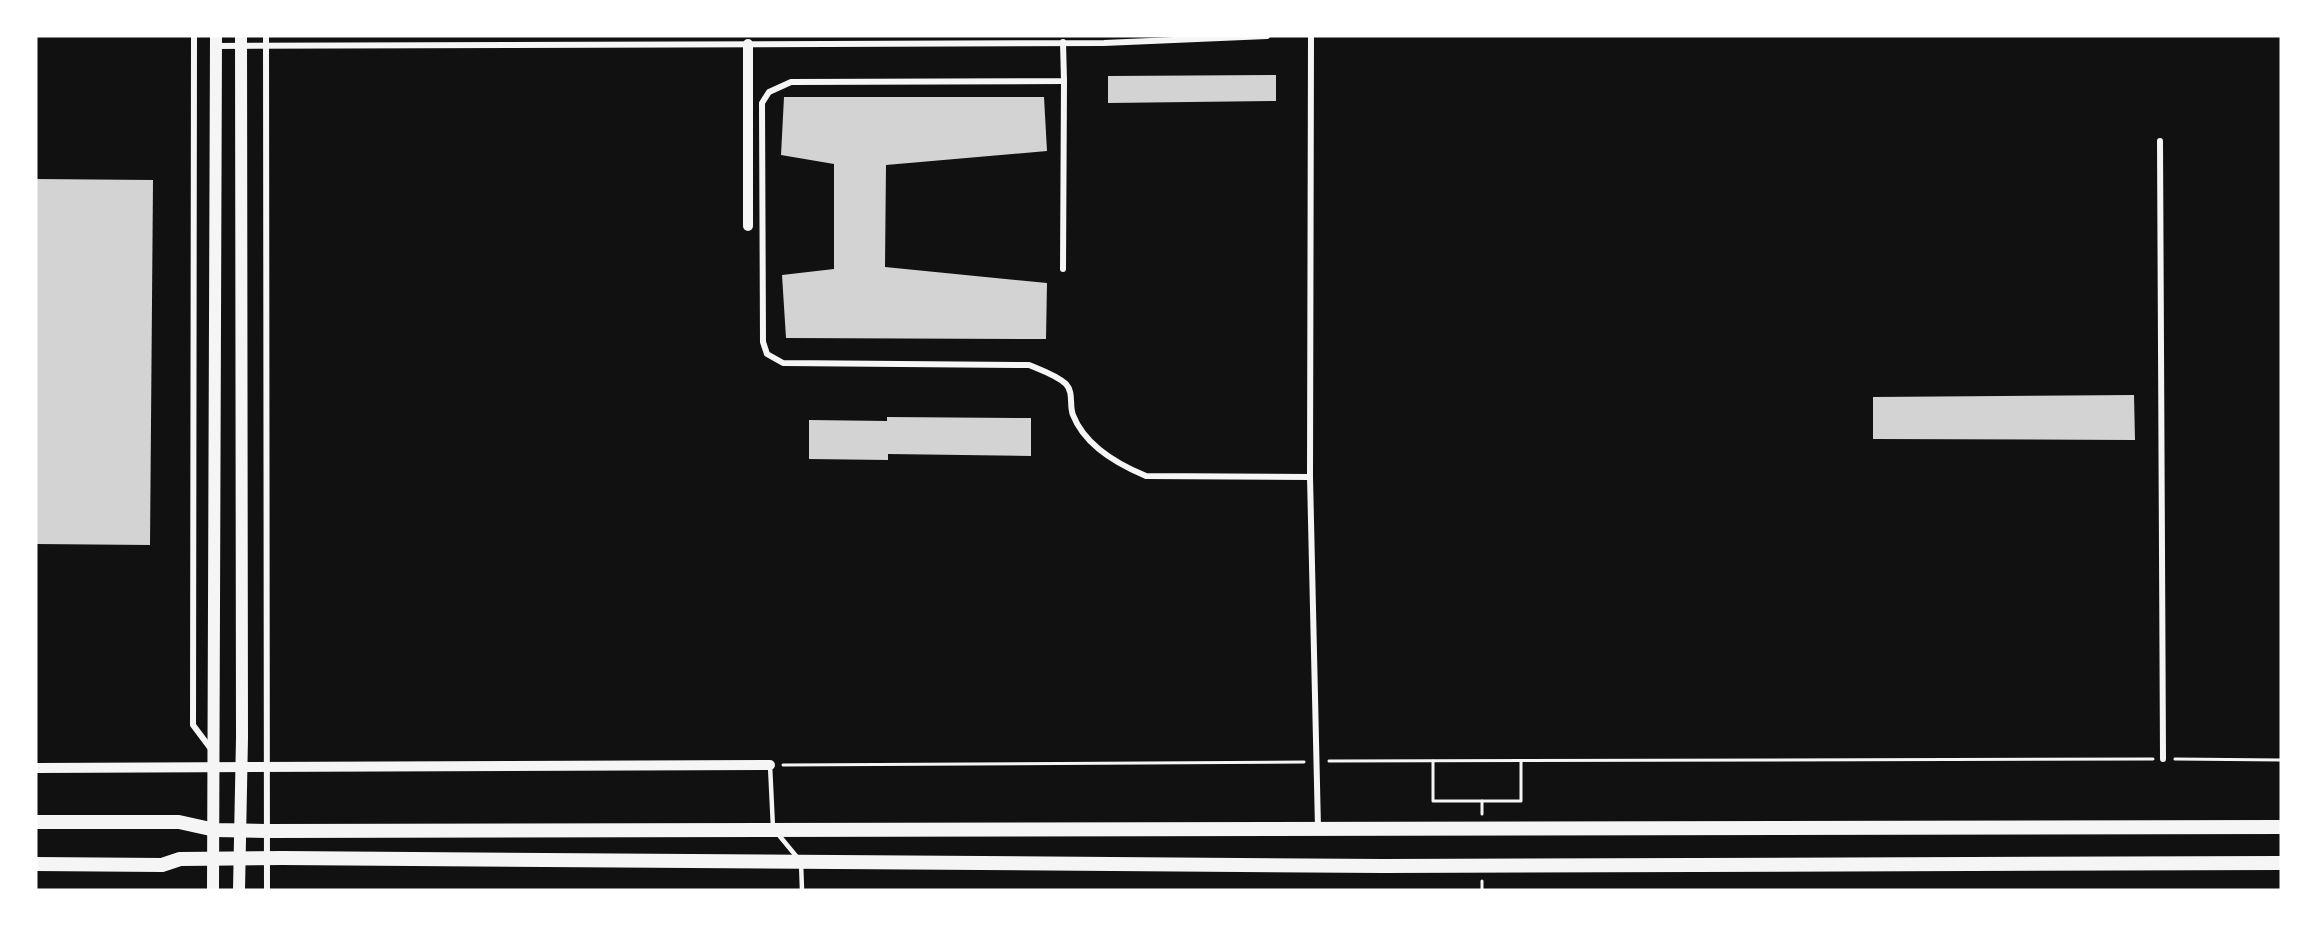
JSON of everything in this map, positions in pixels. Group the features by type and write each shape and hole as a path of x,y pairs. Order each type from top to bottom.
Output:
{"highway":[{"path":"36,822 178,822 215,830 267,831 2281,826"},
{"path":"36,864 162,866 180,859 267,858 1383,866 2281,863"}],"main road":[{"path":"239,890 241,830 241,40"},
{"path":"213,890 215,859 216,41"}],"street":[{"path":"194,36 193,725 215,761"},
{"path":"266,36 267,890"},
{"path":"670,36 670,44"},
{"path":"216,41 241,40 266,45 748,44 867,40 1063,42 1267,36"},
{"path":"1311,36 1310,477 1318,828"},
{"path":"1063,42 1063,269"},
{"path":"748,44 748,226"},
{"path":"1064,81 792,82 769,92 762,104 763,342 767,354 783,363 1029,365 1047,372 1071,391 1072,413 1082,432 1102,453 1124,467 1146,476 1310,477"},
{"path":"2160,141 2163,759"},
{"path":"36,768 215,761 241,767 770,765"}],"lane":[{"path":"770,765 773,828 801,862 802,890"}],"path":[{"path":"770,765 1433,761 2281,760"},
{"path":"1433,761 1433,801 1521,801 1521,761"}],"building":[{"path":"1276,75 1276,101 1108,103 1108,76"},
{"path":"784,97 1044,97 1047,151 886,165 885,267 1047,283 1046,339 786,338 782,275 834,269 834,164 781,155"},
{"path":"36,179 153,180 150,545 36,544"},
{"path":"2134,395 2135,440 1873,439 1873,397"},
{"path":"887,417 1031,418 1031,456 888,454 888,460 809,459 809,420 887,421"}]}
